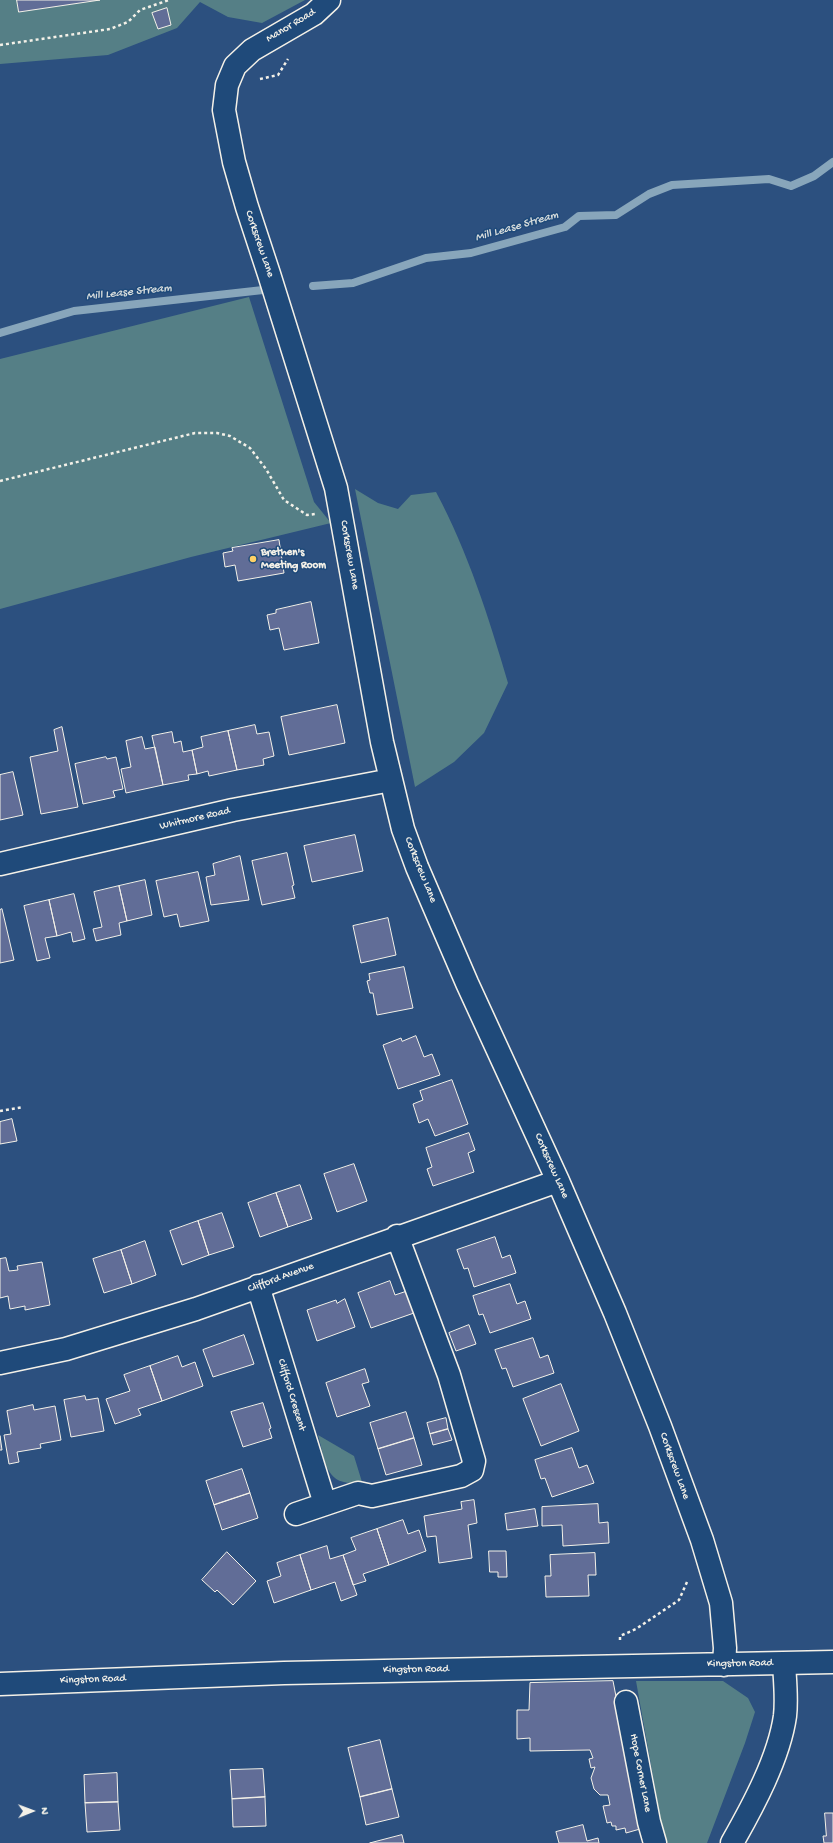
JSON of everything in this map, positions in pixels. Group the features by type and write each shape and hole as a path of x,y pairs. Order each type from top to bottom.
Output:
{"street":[{"name":"Manor Road","path":"252,50 314,14 329,0"},
{"name":"Corkscrew Lane","path":"252,50 235,66 227,85 224,110 228,134 247,208 336,488 382,742 403,829 417,867 467,983 558,1181 615,1313 702,1540 721,1603 725,1648 724,1665"},
{"name":"Whitmore Road","path":"0,864 233,810 391,780"},
{"name":"Clifford Avenue","path":"0,1363 66,1349 196,1309 397,1236 558,1181"},
{"path":"296,1514 358,1493 372,1496 461,1476 472,1470 474,1461 449,1375 397,1236"},
{"name":"Clifford Crescent","path":"258,1286 325,1504"},
{"name":"Kingston Road","path":"0,1684 284,1673 618,1665 724,1665 833,1662"},
{"path":"732,1843 750,1811 772,1763 785,1716 784,1664"},
{"name":"Hope Corner Lane","path":"626,1702 649,1822 656,1843"}],"path":[{"path":"0,46 110,30 128,22 140,10 169,0"},
{"path":"0,481 195,433 217,433 230,436 250,448 266,470 284,500 307,514 341,511"},
{"path":"0,1111 23,1107"},
{"path":"618,1665 620,1636 636,1629 679,1600 688,1580"}],"green space":[{"path":"0,0 305,0 262,23 228,17 200,2 177,28 108,55 0,64"},
{"path":"249,297 314,502 331,523 191,557 0,609 0,359"},
{"path":"355,489 378,503 398,509 411,495 436,492 448,515 468,562 508,683 484,733 454,762 415,787"},
{"path":"318,1435 354,1456 362,1482 350,1483 341,1481 334,1477 326,1464"},
{"path":"636,1681 723,1681 748,1698 755,1712 745,1743 707,1843 665,1843"}],"building":[{"path":"17,0 100,0 19,12"},
{"path":"167,8 171,25 158,29 152,13"},
{"name":"Brethen's Meeting Room","path":"279,540 284,573 238,581 235,565 225,567 223,553 233,551 232,548"},
{"path":"311,602 319,643 284,650 279,628 270,630 267,615 276,613 276,610"},
{"path":"337,705 345,743 289,755 281,717"},
{"path":"255,725 257,734 269,732 274,756 263,759 264,765 237,770 228,731"},
{"path":"62,727 78,807 41,814 30,757 58,751 54,730"},
{"path":"228,731 237,770 209,776 208,771 197,774 192,750 203,747 201,737"},
{"path":"172,732 174,743 181,741 183,752 192,750 197,774 188,775 189,780 163,785 152,736"},
{"path":"142,737 145,749 155,747 163,785 126,793 121,769 131,767 126,741"},
{"path":"106,757 107,759 116,757 123,789 113,791 115,797 83,804 75,764"},
{"path":"13,772 23,815 0,820 0,775"},
{"path":"355,835 363,871 312,882 304,846"},
{"path":"287,853 294,885 292,886 295,898 262,905 252,861"},
{"path":"240,856 249,900 211,905 206,877 215,875 213,864"},
{"path":"198,872 209,921 180,927 177,914 164,917 156,881"},
{"path":"145,880 152,915 127,921 119,886"},
{"path":"119,886 127,921 119,923 121,935 96,941 93,929 102,927 94,892"},
{"path":"74,894 85,939 73,942 71,932 57,936 49,900"},
{"path":"49,900 57,936 45,938 50,958 37,961 24,906"},
{"path":"2,909 14,960 0,963 0,910"},
{"path":"388,918 396,955 361,963 353,926"},
{"path":"404,967 413,1008 377,1015 373,993 370,993 367,981 370,980 369,974"},
{"path":"416,1036 424,1057 432,1054 440,1075 398,1089 383,1045 401,1038 402,1041"},
{"path":"452,1080 468,1124 435,1136 428,1119 419,1123 413,1104 423,1100 420,1091"},
{"path":"12,1119 17,1141 0,1144 0,1122"},
{"path":"469,1133 475,1150 468,1153 474,1172 433,1186 427,1169 432,1167 426,1148"},
{"path":"354,1164 367,1201 337,1212 324,1174"},
{"path":"300,1185 312,1219 288,1227 276,1193"},
{"path":"276,1193 288,1227 260,1237 248,1203"},
{"path":"222,1213 234,1247 209,1255 198,1221"},
{"path":"198,1221 209,1255 182,1265 170,1231"},
{"path":"495,1237 502,1258 510,1255 516,1273 474,1287 468,1268 464,1269 457,1250"},
{"path":"145,1241 156,1275 132,1284 121,1250"},
{"path":"121,1250 132,1284 104,1293 93,1259"},
{"path":"6,1258 9,1271 18,1270 17,1266 42,1262 50,1305 25,1310 25,1306 10,1309 8,1296 0,1298 0,1259"},
{"path":"390,1281 395,1295 407,1291 414,1313 371,1328 358,1293"},
{"path":"510,1284 517,1304 525,1301 531,1319 490,1333 483,1314 479,1315 473,1296"},
{"path":"345,1299 355,1327 317,1341 307,1310 336,1300 337,1303"},
{"path":"469,1325 476,1344 456,1351 449,1333"},
{"path":"244,1335 254,1364 213,1377 203,1350"},
{"path":"533,1338 540,1358 548,1355 554,1373 513,1387 506,1368 502,1369 495,1350"},
{"path":"178,1356 182,1367 195,1362 203,1386 162,1401 150,1366"},
{"path":"150,1366 162,1401 138,1409 141,1415 115,1424 106,1399 130,1391 124,1375"},
{"path":"365,1369 369,1382 362,1384 370,1406 337,1417 326,1383"},
{"path":"561,1384 579,1431 541,1446 523,1399"},
{"path":"85,1396 86,1400 98,1398 104,1431 71,1437 64,1400"},
{"path":"263,1403 271,1428 269,1429 272,1438 243,1447 231,1412"},
{"path":"33,1405 34,1410 55,1406 61,1440 40,1444 41,1448 17,1452 19,1462 9,1464 4,1435 11,1434 7,1411"},
{"path":"406,1412 414,1438 378,1449 370,1423"},
{"path":"446,1418 448,1429 430,1434 427,1423"},
{"path":"448,1429 452,1440 433,1445 430,1434"},
{"path":"0,1436 2,1450 0,1450"},
{"path":"414,1438 422,1465 386,1475 378,1449"},
{"path":"572,1448 579,1468 587,1465 594,1483 552,1497 545,1478 541,1479 535,1460"},
{"path":"242,1469 250,1493 214,1505 206,1481"},
{"path":"250,1493 258,1518 222,1530 214,1505"},
{"path":"474,1500 477,1523 468,1525 472,1558 439,1563 436,1536 427,1537 424,1516 462,1509 461,1502"},
{"path":"598,1504 599,1523 608,1522 609,1543 563,1546 562,1525 542,1526 542,1507"},
{"path":"535,1509 538,1526 507,1530 505,1514"},
{"path":"403,1520 408,1534 419,1530 426,1551 389,1565 377,1529"},
{"path":"377,1529 389,1565 363,1574 366,1581 353,1585 343,1555 356,1550 351,1538"},
{"path":"327,1546 330,1559 343,1555 357,1595 341,1601 335,1582 311,1590 300,1555"},
{"path":"489,1551 506,1551 507,1577 498,1577 498,1572 490,1572"},
{"path":"227,1552 256,1581 233,1605 217,1590 215,1592 202,1580"},
{"path":"595,1553 596,1575 588,1575 589,1596 546,1597 545,1576 551,1576 550,1555"},
{"path":"300,1555 311,1590 274,1603 267,1581 281,1576 277,1563"},
{"path":"613,1681 636,1799 633,1799 640,1829 626,1833 625,1828 616,1830 616,1826 612,1826 611,1822 607,1823 603,1806 610,1805 608,1795 600,1795 594,1789 591,1778 595,1767 591,1768 589,1759 593,1758 590,1750 530,1751 530,1738 517,1739 517,1710 529,1710 530,1683"},
{"path":"380,1740 392,1789 360,1797 348,1748"},
{"path":"263,1769 265,1797 232,1799 230,1770"},
{"path":"117,1773 118,1802 85,1803 84,1775"},
{"path":"392,1789 399,1817 366,1825 360,1797"},
{"path":"265,1797 266,1826 233,1827 232,1799"},
{"path":"118,1802 120,1830 87,1832 85,1803"},
{"path":"825,1813 833,1813 833,1843 824,1843 823,1836 826,1836"},
{"path":"583,1825 587,1841 598,1838 599,1843 559,1843 556,1832"},
{"path":"402,1835 404,1843 370,1843"}],"waterway":[{"name":"Mill Lease Stream","path":"313,286 353,283 426,258 471,253 565,227 579,216 616,215 649,194 672,185 769,179 791,186 814,176 833,162"},
{"name":"Mill Lease Stream","path":"0,333 74,311 263,290"}],"place":[{"name":"Brethen's Meeting Room","path":"253,559"}]}
